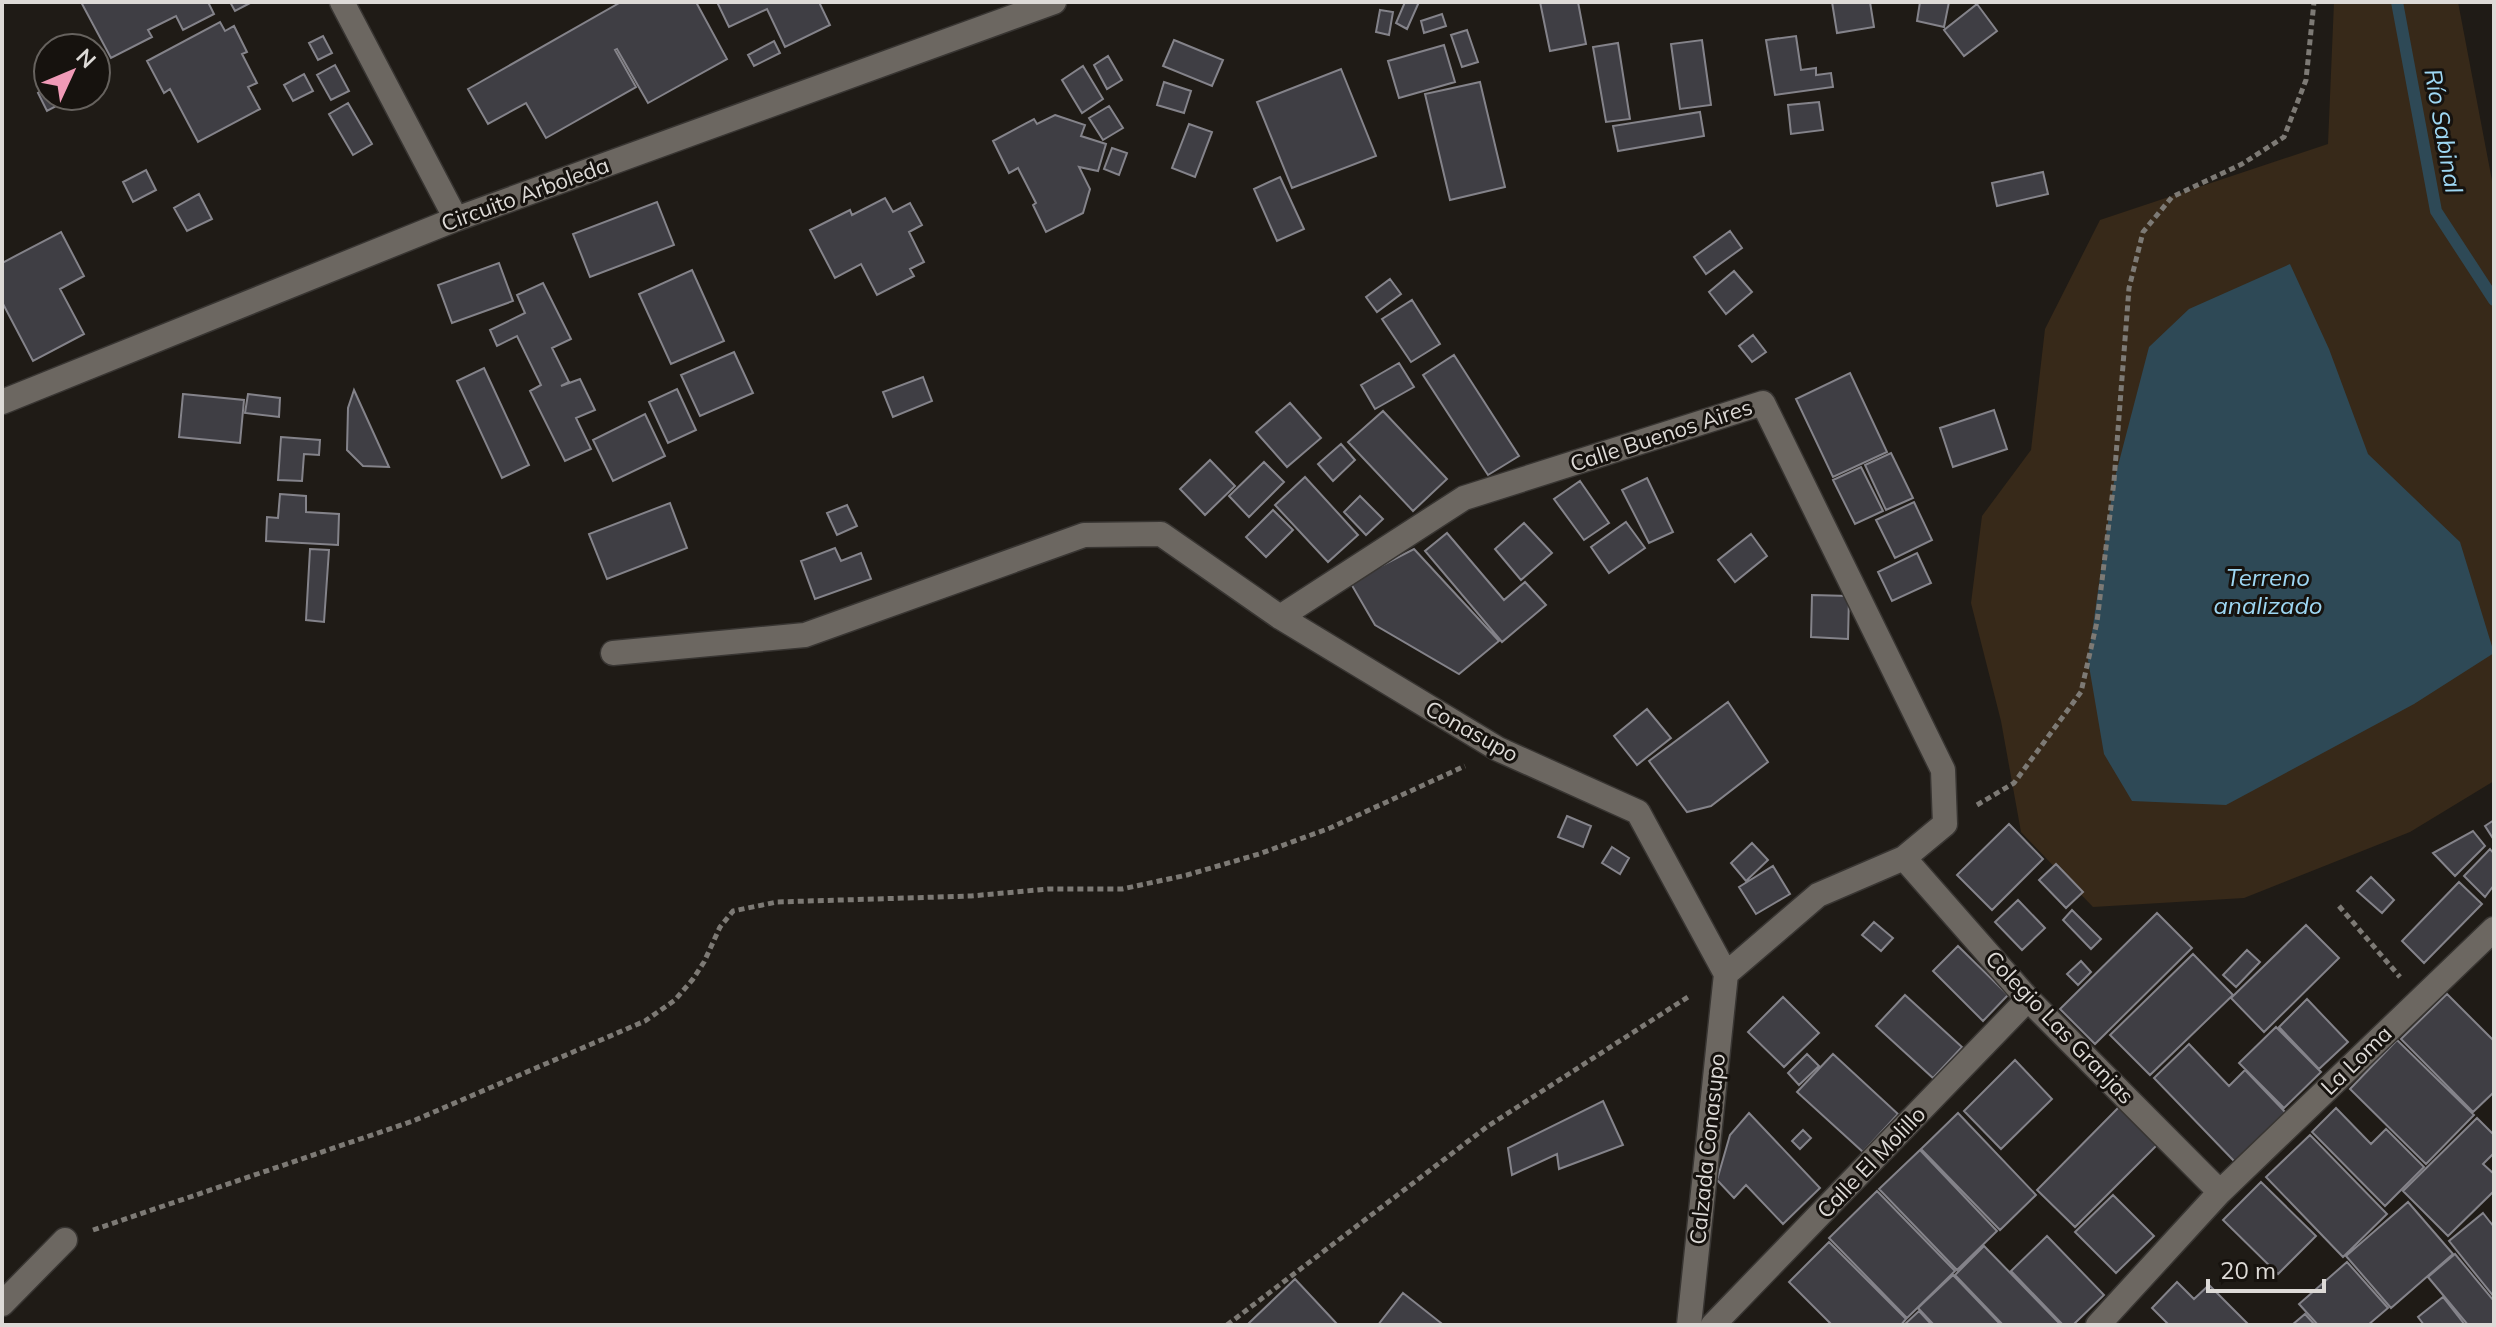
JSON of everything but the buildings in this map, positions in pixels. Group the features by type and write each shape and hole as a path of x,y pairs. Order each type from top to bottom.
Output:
{"street":[{"path":"342,2 456,219"},
{"name":"Circuito Arboleda","path":"2,402 456,219 1054,2"},
{"name":"Calle Buenos Aires","path":"1280,617 1464,498 1763,403 1943,770 1945,824"},
{"name":"Conasupo","path":"613,653 805,635 1084,535 1161,534 1280,617 1498,749 1638,812 1726,974"},
{"path":"1726,974 1818,895 1904,858 1945,824"},
{"name":"Colegio Las Granjas","path":"1904,858 2028,999 2220,1192"},
{"name":"La Loma","path":"2098,1325 2220,1192 2494,929"},
{"name":"Calzada Conasupo","path":"1689,1325 1726,974"},
{"name":"Calle El Molillo","path":"1713,1325 2028,999"},
{"path":"2,1304 65,1240"}],"path":[{"path":"1945,824 2014,783 2081,692 2097,622 2114,481 2129,288 2143,232 2172,197 2242,164 2284,137 2306,80 2314,2"},
{"path":"65,1240 413,1121 645,1021 675,1000 693,979 720,927 733,911 777,902 971,896 1048,889 1122,889 1187,875 1316,834 1453,773 1498,749"},
{"path":"2339,906 2419,998"},
{"path":"1227,1325 1488,1126 1726,974"}],"shaded area":[{"path":"2334,2 2458,2 2494,191 2494,781 2410,832 2244,898 2093,907 2021,832 2001,721 1971,603 1982,516 2031,450 2045,329 2100,220 2328,144"}],"water":[{"name":"Terreno analizado","path":"2290,264 2329,349 2368,454 2460,542 2494,653 2414,704 2226,805 2132,801 2104,754 2088,660 2114,481 2149,347 2189,309"}],"waterway":[{"name":"Río Sabinal","path":"2397,2 2436,211 2494,300"}]}
